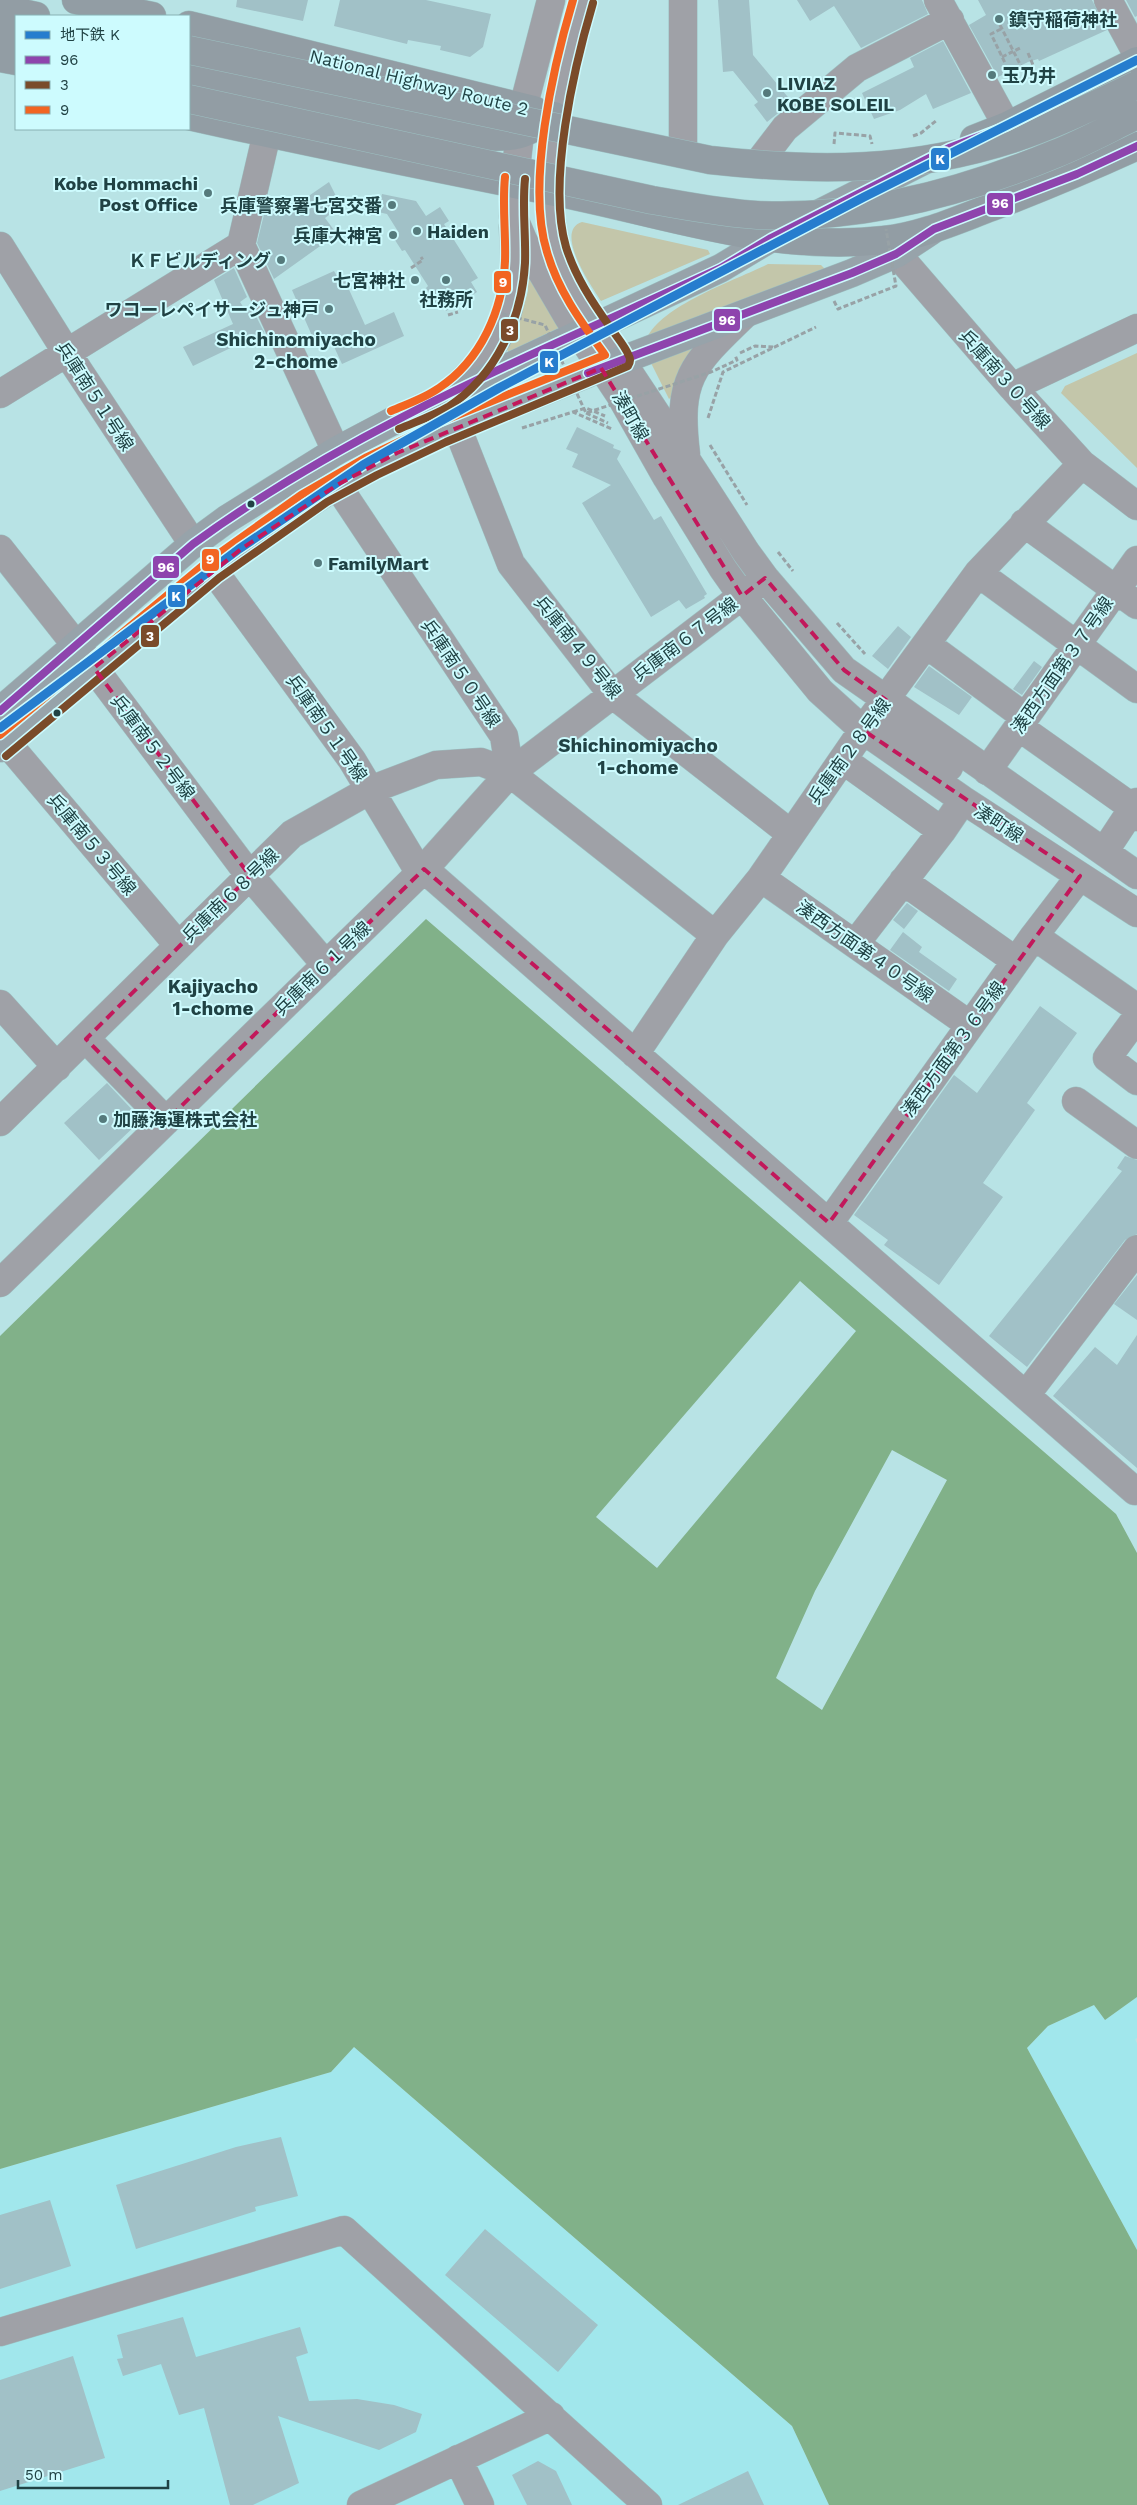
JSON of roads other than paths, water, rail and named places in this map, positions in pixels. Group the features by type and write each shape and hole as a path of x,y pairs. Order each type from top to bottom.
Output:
{"highway":[{"path":"76,0 144,10"},
{"path":"0,8 32,15"},
{"name":"National Highway Route 2","path":"190,25 521,121 555,115 683,144 811,165 884,162 949,148 1008,126 1137,62"},
{"path":"0,32 15,36"},
{"path":"190,50 710,160 780,168 847,168 906,163 960,152 1015,138 1064,119 1137,85"},
{"path":"0,58 15,61"},
{"path":"190,74 477,135 521,121"},
{"path":"0,76 15,79"},
{"path":"190,99 652,200 702,209 758,215 850,211 894,205 944,193 1056,154 1137,114"},
{"path":"190,116 267,134 550,191 706,227 813,243 891,247 1077,174 1137,146"},
{"path":"403,120 438,149 503,182"}],"main road":[{"path":"0,711 193,544 227,519 336,451 449,394 589,331 721,268 771,238 949,148"},
{"path":"3,746 94,668 241,548 337,485 457,426 611,364 744,315 891,247"}],"street":[{"path":"531,0 537,50"},
{"name":"湊町線","path":"551,0 537,50 521,121 503,182 513,216 523,240 611,364 686,460 765,578 844,670 1137,875"},
{"name":"湊町線","path":"583,0 566,55 555,115 550,191 551,218 556,249 589,331"},
{"path":"683,144 684,0"},
{"path":"1108,0 1137,54"},
{"path":"762,158 785,128 857,68 949,7 1008,126"},
{"path":"267,134 241,245 336,451"},
{"path":"449,394 485,357 504,324 512,295 516,262 513,216"},
{"path":"0,394 241,245"},
{"name":"兵庫南５１号線","path":"0,246 193,544"},
{"name":"兵庫南３０号線","path":"891,247 1012,387 1082,464 1137,506"},
{"path":"686,460 682,420 685,388 696,365 744,315"},
{"path":"1012,387 1137,328"},
{"name":"湊町線","path":"611,364 620,395 667,478 742,596 820,690 863,730 963,800 1137,913"},
{"name":"兵庫南４９号線","path":"457,426 511,564 612,694 790,833"},
{"name":"兵庫南２８号線","path":"635,1054 715,935 761,878 790,833 863,730 978,573 1082,464"},
{"name":"兵庫南５０号線","path":"337,485 504,736 510,773"},
{"path":"1024,523 1126,597"},
{"name":"兵庫南５２号線","path":"0,549 94,668 250,876 326,965"},
{"name":"湊西方面第３７号線","path":"987,771 1077,644 1126,597 1137,560"},
{"name":"兵庫南５１号線","path":"213,570 352,760 411,861 424,869 1136,1490"},
{"path":"978,573 1137,689"},
{"name":"兵庫南６７号線","path":"510,773 765,578"},
{"path":"926,644 1022,722 1135,809 1104,852"},
{"name":"湊町線","path":"886,700 901,735 991,794 1039,836"},
{"name":"湊町線","path":"863,730 896,743 1137,900"},
{"name":"兵庫南５３号線","path":"3,746 178,945"},
{"path":"843,760 942,831"},
{"name":"兵庫南６８号線","path":"0,1122 292,834 370,790 410,773 436,765 481,762 510,773"},
{"path":"510,773 715,935"},
{"name":"兵庫南６１号線","path":"0,1283 424,869 510,773"},
{"path":"855,944 942,831 963,800"},
{"name":"湊西方面第３６号線","path":"828,1223 1034,936 1080,876"},
{"name":"湊西方面第４０号線","path":"761,878 970,1025"},
{"path":"903,881 1016,961"},
{"path":"1034,936 1137,1008"},
{"path":"0,1004 57,1067"},
{"path":"1137,1017 1107,1058 1137,1081"},
{"path":"86,1039 166,1121"},
{"path":"1076,1101 1137,1145"},
{"path":"1026,1396 1137,1250"},
{"path":"0,2332 344,2230 648,2505"},
{"path":"361,2505 551,2416"},
{"path":"458,2459 480,2505"}],"metro line":[{"name":"K","path":"0,728 239,549 363,465 499,388 634,317 864,197 1137,60"}],"place":[{"name":"鎮守稲荷神社","path":"999,19"},
{"name":"玉乃井","path":"992,75"},
{"name":"LIVIAZ KOBE SOLEIL","path":"767,93"},
{"name":"Kobe Hommachi Post Office","path":"208,193"},
{"name":"兵庫警察署七宮交番","path":"392,205"},
{"name":"Haiden","path":"417,231"},
{"name":"兵庫大神宮","path":"393,235"},
{"name":"ＫＦビルディング","path":"281,260"},
{"name":"七宮神社","path":"415,280"},
{"name":"社務所","path":"446,280"},
{"name":"ワコーレペイサージュ神戸","path":"329,309"},
{"name":"FamilyMart","path":"318,563"},
{"name":"加藤海運株式会社","path":"103,1119"}],"district":[{"name":"Shichinomiyacho 2-chome","path":"296,350"},
{"name":"Shichinomiyacho 1-chome","path":"638,756"},
{"name":"Kajiyacho 1-chome","path":"213,997"}]}
